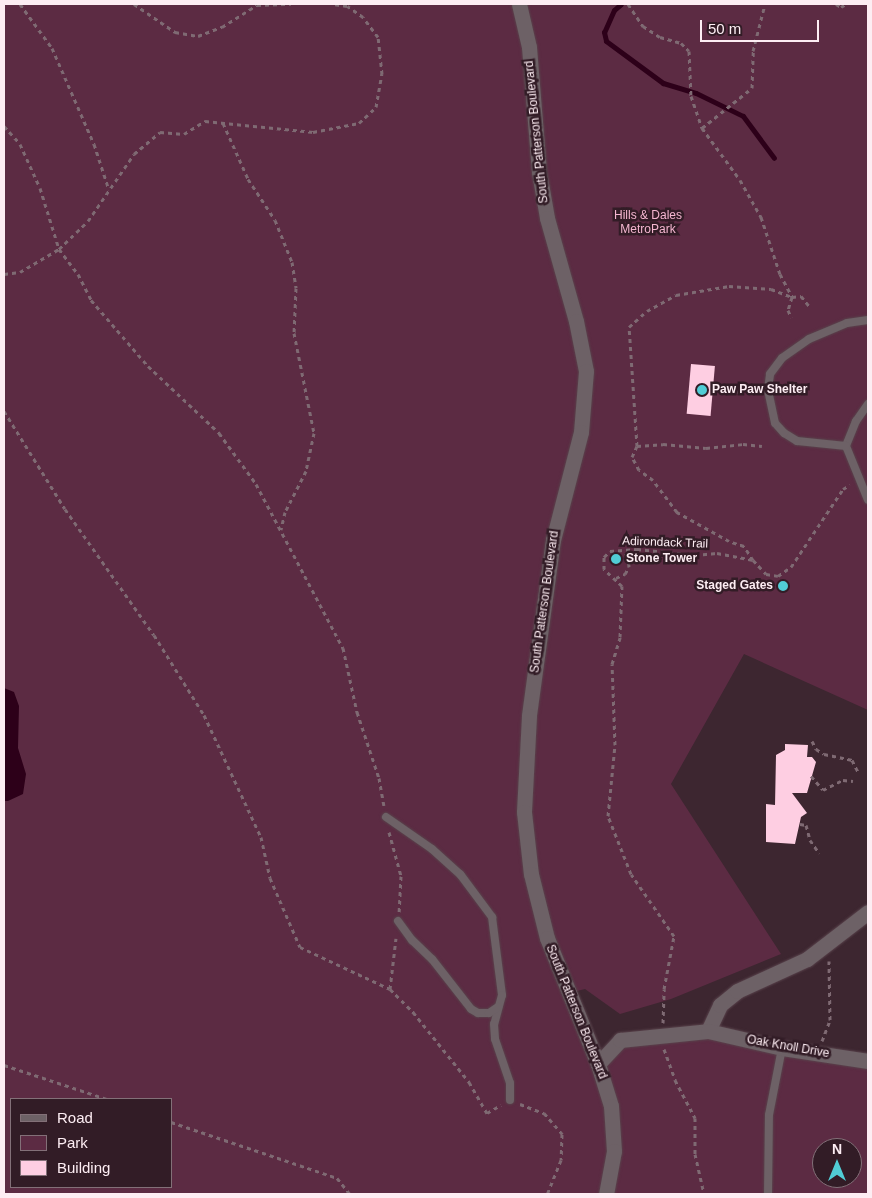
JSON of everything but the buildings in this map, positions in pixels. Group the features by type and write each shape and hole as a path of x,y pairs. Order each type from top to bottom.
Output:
{"street":[{"name":"South Patterson Boulevard","path":"519,4 529,47 539,172 547,218 576,321 586,371 581,432 553,540 528,716 524,812 531,874 547,938 598,1064 614,1119 614,1152 606,1194"},
{"path":"708,1031 720,1005 737,991 828,945 868,912"},
{"name":"Oak Knoll Drive","path":"598,1064 620,1040 663,1034 708,1031 782,1048 868,1060"}],"lane":[{"path":"846,446 797,441 784,433 775,423 769,408 769,381 782,358 809,339 847,323 868,320"},
{"path":"868,404 856,421 846,446 868,500"},
{"path":"386,817 432,849 460,874 492,917 502,995 498,1006 495,1039 510,1083 510,1100"},
{"path":"398,921 412,940 432,958 471,1009 478,1013 489,1013 498,1006"},
{"path":"768,1194 769,1115 782,1048"}],"path":[{"path":"20,4 52,48 94,144 109,190"},
{"path":"134,4 175,32 198,36 222,27 258,5 291,4"},
{"path":"4,274 20,272 59,249 88,221 134,154 160,132 184,134 205,121 313,132 359,123 376,108 382,74 378,37 363,17 348,6 333,4"},
{"path":"628,4 643,26 660,37 681,43 689,51 691,96 702,128 740,180 761,217 780,274 792,297 788,310 791,317"},
{"path":"702,128 752,88 753,51 765,4"},
{"path":"836,4 841,7 846,4"},
{"path":"223,124 248,179 274,220 292,262 296,288 294,333 314,434 306,470 285,512 280,531"},
{"path":"4,126 24,153 40,188 59,249 78,274 91,300 116,330 240,459 343,648 357,712 379,778 386,817 401,876 390,989"},
{"path":"762,446 744,444 706,448 663,444 637,446 629,327 646,311 676,295 703,289 729,286 771,289 792,297 801,296 809,306"},
{"path":"718,390 743,392"},
{"path":"4,411 65,509 154,635 204,715 248,816 261,837 270,878 300,947 390,989 468,1082 487,1113 510,1100 544,1113 562,1134 561,1160 547,1194"},
{"name":"Adirondack Trail","path":"637,446 632,457 640,470 653,480 676,512 729,541 744,546 753,560"},
{"path":"753,560 766,574 778,576 791,567 843,489 859,479"},
{"name":"Adirondack Trail","path":"704,1194 695,1154 695,1118 665,1058 663,1034 664,989 674,936 631,874 608,816 614,745 612,664 620,637 622,586 616,578 604,569 604,557 610,551 623,553 637,549 695,555 717,553 753,560"},
{"path":"616,578 625,574 628,567 628,556 623,553"},
{"path":"812,741 816,749 824,754 852,760 858,772"},
{"path":"811,776 823,790 843,780 853,781"},
{"path":"800,824 806,825 810,840 819,853"},
{"path":"817,1053 830,1020 828,945"},
{"path":"4,1065 104,1098"},
{"path":"172,1122 337,1178 350,1194"}],"green space":[{"name":"Hills & Dales MetroPark","path":"4,4 868,4 868,710 744,654 671,784 781,954 671,999 620,1014 585,989 569,993 599,1063 620,1040 708,1031 868,1061 868,1194 4,1194"}],"shaded area":[{"path":"4,688 14,692 19,706 18,748 26,774 23,794 8,801 4,801"}],"waterway":[{"path":"621,4 614,10 604,32 606,41 663,83 696,93 743,116 774,158"}],"place":[{"name":"Paw Paw Shelter","path":"702,390"},
{"name":"Stone Tower","path":"616,559"},
{"name":"Staged Gates","path":"783,586"}]}
